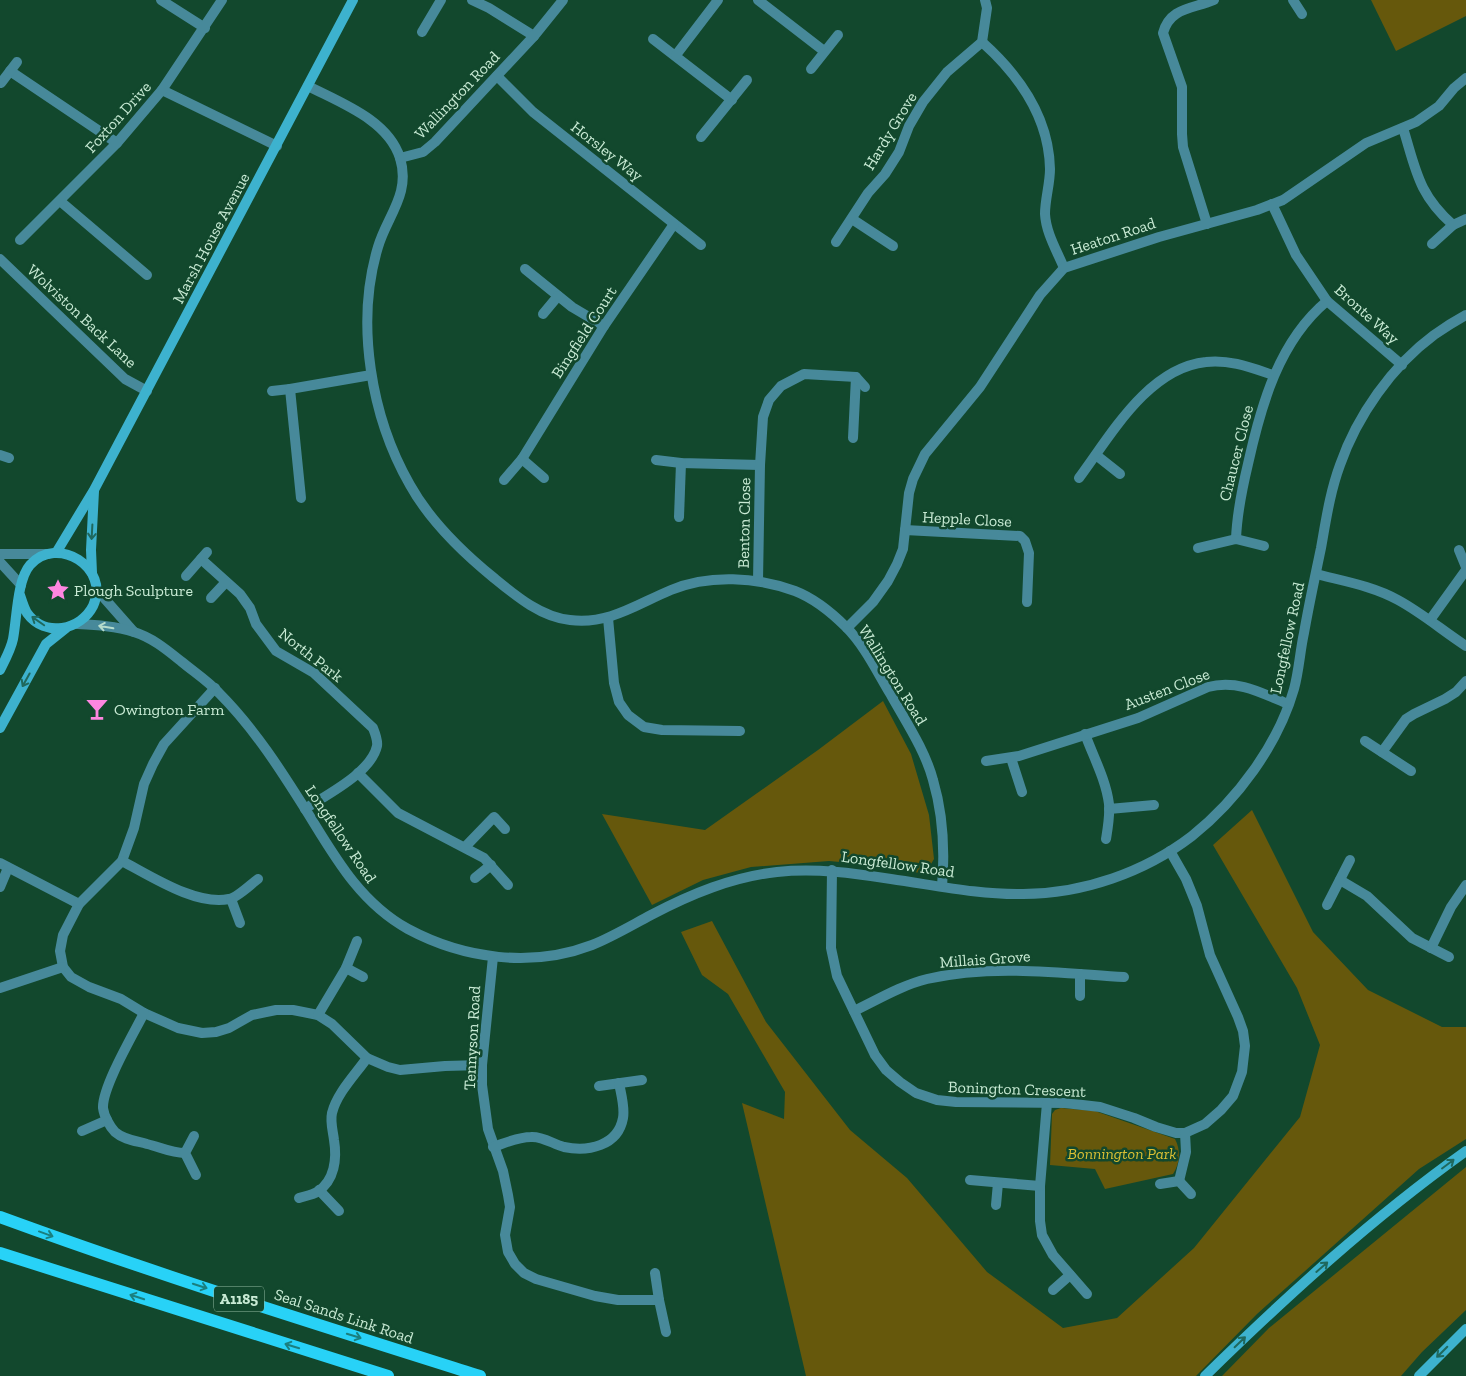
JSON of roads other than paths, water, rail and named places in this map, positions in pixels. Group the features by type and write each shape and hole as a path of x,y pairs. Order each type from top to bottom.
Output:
{"main road":[{"name":"Seal Sands Link Road","path":"0,1217 91,1250 480,1376"},
{"name":"A1185","path":"0,1253 388,1376"}],"street":[{"path":"161,0 205,28"},
{"name":"Foxton Drive","path":"20,240 117,143 162,90 222,0"},
{"name":"Marsh House Avenue","path":"0,670 13,641 24,573 31,564 52,553 94,490 353,0"},
{"path":"422,32 441,0"},
{"path":"472,0 489,8 534,36"},
{"name":"Wallington Road","path":"563,0 534,36 435,142 423,152 400,158 402,190 395,212 386,225 378,248 370,281 367,309 371,375 385,429 395,456 411,488 452,540 497,580 536,608 555,617 588,621 608,618 642,605 672,590 696,582 722,580 758,581 796,592 812,600 847,628 863,649 926,759 933,779 942,825 944,858 942,886"},
{"path":"676,55 718,0"},
{"path":"758,0 824,51"},
{"path":"986,0 987,8 982,42 1001,59 1021,84 1033,104 1046,135 1050,170 1045,214 1051,241 1064,268"},
{"path":"1207,224 1183,148 1182,87 1164,33 1170,18 1180,12 1214,0"},
{"path":"1293,0 1302,14"},
{"path":"811,69 838,35"},
{"path":"653,39 732,100"},
{"name":"Hardy Grove","path":"836,242 868,193 885,174 899,152 909,126 923,102 948,72 982,42"},
{"path":"1,83 17,62"},
{"path":"10,71 117,143"},
{"name":"Horsley Way","path":"497,76 534,112 701,244"},
{"name":"Heaton Road","path":"847,628 874,602 888,581 903,549 909,493 913,479 925,454 980,387 1040,295 1064,268 1283,200 1366,143 1403,128 1429,114 1466,78"},
{"path":"701,138 747,80"},
{"path":"308,86 378,125 390,139 400,158"},
{"path":"162,90 277,146"},
{"path":"1403,128 1420,184 1434,206 1452,225"},
{"path":"60,201 147,275"},
{"name":"Bronte Way","path":"1272,204 1296,255 1327,301 1402,365"},
{"path":"852,219 893,246"},
{"path":"1432,244 1452,225 1466,219"},
{"name":"Bingfield Court","path":"504,480 522,459 604,326 674,224"},
{"name":"Wolviston Back Lane","path":"0,259 125,379 147,391"},
{"path":"525,269 572,307 604,326"},
{"path":"543,314 558,296"},
{"name":"Chaucer Close","path":"1236,540 1237,514 1252,442 1265,396 1273,375 1303,324 1327,301"},
{"name":"Longfellow Road","path":"77,624 96,625 134,632 160,644 215,688 243,718 260,740 342,869 360,892 380,911 406,928 464,952 493,957 522,958 566,953 595,944 664,908 702,891 730,881 779,872 832,870 994,893 1049,894 1076,888 1109,879 1132,870 1170,851 1194,834 1231,800 1274,738 1295,686 1332,490 1349,441 1370,405 1402,365 1432,336 1466,315"},
{"path":"1079,478 1128,412 1149,389 1174,371 1207,361 1244,365 1273,375"},
{"name":"Benton Close","path":"758,581 760,465 763,417 769,400 780,386 804,374 856,376"},
{"path":"272,391 371,375"},
{"path":"856,376 865,387"},
{"path":"853,438 856,376"},
{"path":"290,388 302,498"},
{"path":"1096,455 1120,474"},
{"path":"522,459 544,478"},
{"name":"Benton Close","path":"656,460 681,463 760,465"},
{"path":"680,517 681,463"},
{"name":"Marsh House Avenue","path":"94,490 91,550 92,573 96,590"},
{"name":"Hepple Close","path":"905,530 1020,536 1025,541 1029,553 1027,602"},
{"path":"1198,548 1236,540 1264,546"},
{"path":"1430,620 1466,569 1459,550"},
{"path":"0,554 52,553 71,555 86,564 92,573"},
{"name":"North Park","path":"186,576 204,555 226,582 240,594 250,608 264,638 276,651 314,673 373,728 377,746 366,766 305,809"},
{"path":"0,562 20,590 27,613 36,622 48,627 66,628"},
{"path":"1316,574 1384,593 1430,620 1466,646"},
{"path":"211,598 226,582"},
{"path":"0,728 46,644 66,628 77,624 89,613 95,601 96,590"},
{"name":"Longfellow Road","path":"96,590 134,632"},
{"path":"608,618 614,683 619,702 628,715 644,727 662,730 740,730"},
{"path":"1382,752 1406,719 1445,699 1456,692 1466,681"},
{"name":"Austen Close","path":"986,761 1011,758 1144,715 1208,687 1220,684 1235,684 1252,689 1288,704"},
{"path":"215,688 164,744 144,784 134,828 122,861 79,904 63,935 60,951 62,966 71,977 89,987 121,999 144,1013 178,1028 216,1032 229,1028 252,1015 276,1010 293,1010 318,1015 332,1024 367,1058 388,1067 400,1070 482,1065"},
{"path":"1084,734 1106,790 1109,810 1106,839"},
{"path":"1365,741 1411,771"},
{"path":"1011,758 1022,792"},
{"path":"358,773 398,813 484,858 508,884"},
{"path":"1109,810 1154,805"},
{"path":"465,847 494,818 506,830"},
{"path":"1170,851 1186,879 1197,906 1210,956 1238,1017 1243,1031 1245,1046 1242,1072 1233,1096 1205,1124 1185,1133 1186,1152 1179,1181"},
{"path":"1327,905 1350,860"},
{"path":"122,861 189,895 202,899 231,899 258,879"},
{"path":"475,878 491,865"},
{"path":"0,887 4,866 79,904"},
{"name":"Bonington Crescent","path":"832,870 831,948 838,976 875,1055 886,1070 900,1082 916,1093 937,1100 956,1102 1065,1103 1100,1107 1176,1133 1185,1133"},
{"path":"1340,880 1366,896 1407,935 1449,957"},
{"path":"1431,948 1451,907 1466,885"},
{"path":"231,899 240,923"},
{"path":"318,1015 346,968 357,940"},
{"name":"Tennyson Road","path":"493,957 482,1065 483,1100 493,1147 503,1171 510,1207 506,1235 508,1252 524,1274 536,1279 580,1292 618,1300 659,1300"},
{"path":"0,988 62,966"},
{"path":"346,968 364,977"},
{"name":"Millais Grove","path":"854,1011 914,983 927,979 976,972 1022,970 1124,977"},
{"path":"1080,974 1080,996"},
{"path":"144,1013 112,1076 103,1108 107,1120 116,1133 129,1140 158,1146 174,1153 184,1153"},
{"path":"299,1198 319,1190 331,1175 336,1152 331,1122 334,1108 345,1088 367,1058"},
{"path":"599,1086 642,1080"},
{"path":"493,1147 530,1137 538,1137 571,1148 588,1149 598,1147 615,1134 623,1118 624,1108 619,1083"},
{"path":"1047,1103 1040,1186 1042,1235 1053,1255 1087,1294"},
{"path":"82,1131 107,1120"},
{"path":"184,1153 194,1136"},
{"path":"1205,1376 1285,1298 1411,1193 1466,1151"},
{"path":"184,1153 196,1175"},
{"path":"970,1180 1040,1186"},
{"path":"1160,1184 1179,1181"},
{"path":"1179,1181 1191,1194"},
{"path":"996,1205 998,1182"},
{"path":"319,1190 339,1211"},
{"path":"655,1274 666,1332"},
{"path":"1053,1290 1070,1275"},
{"path":"1419,1376 1466,1329"}],"place":[{"name":"Plough Sculpture","path":"58,590"},
{"name":"Owington Farm","path":"97,709"}],"park label":[{"name":"Bonnington Park","path":"1122,1153"}]}
